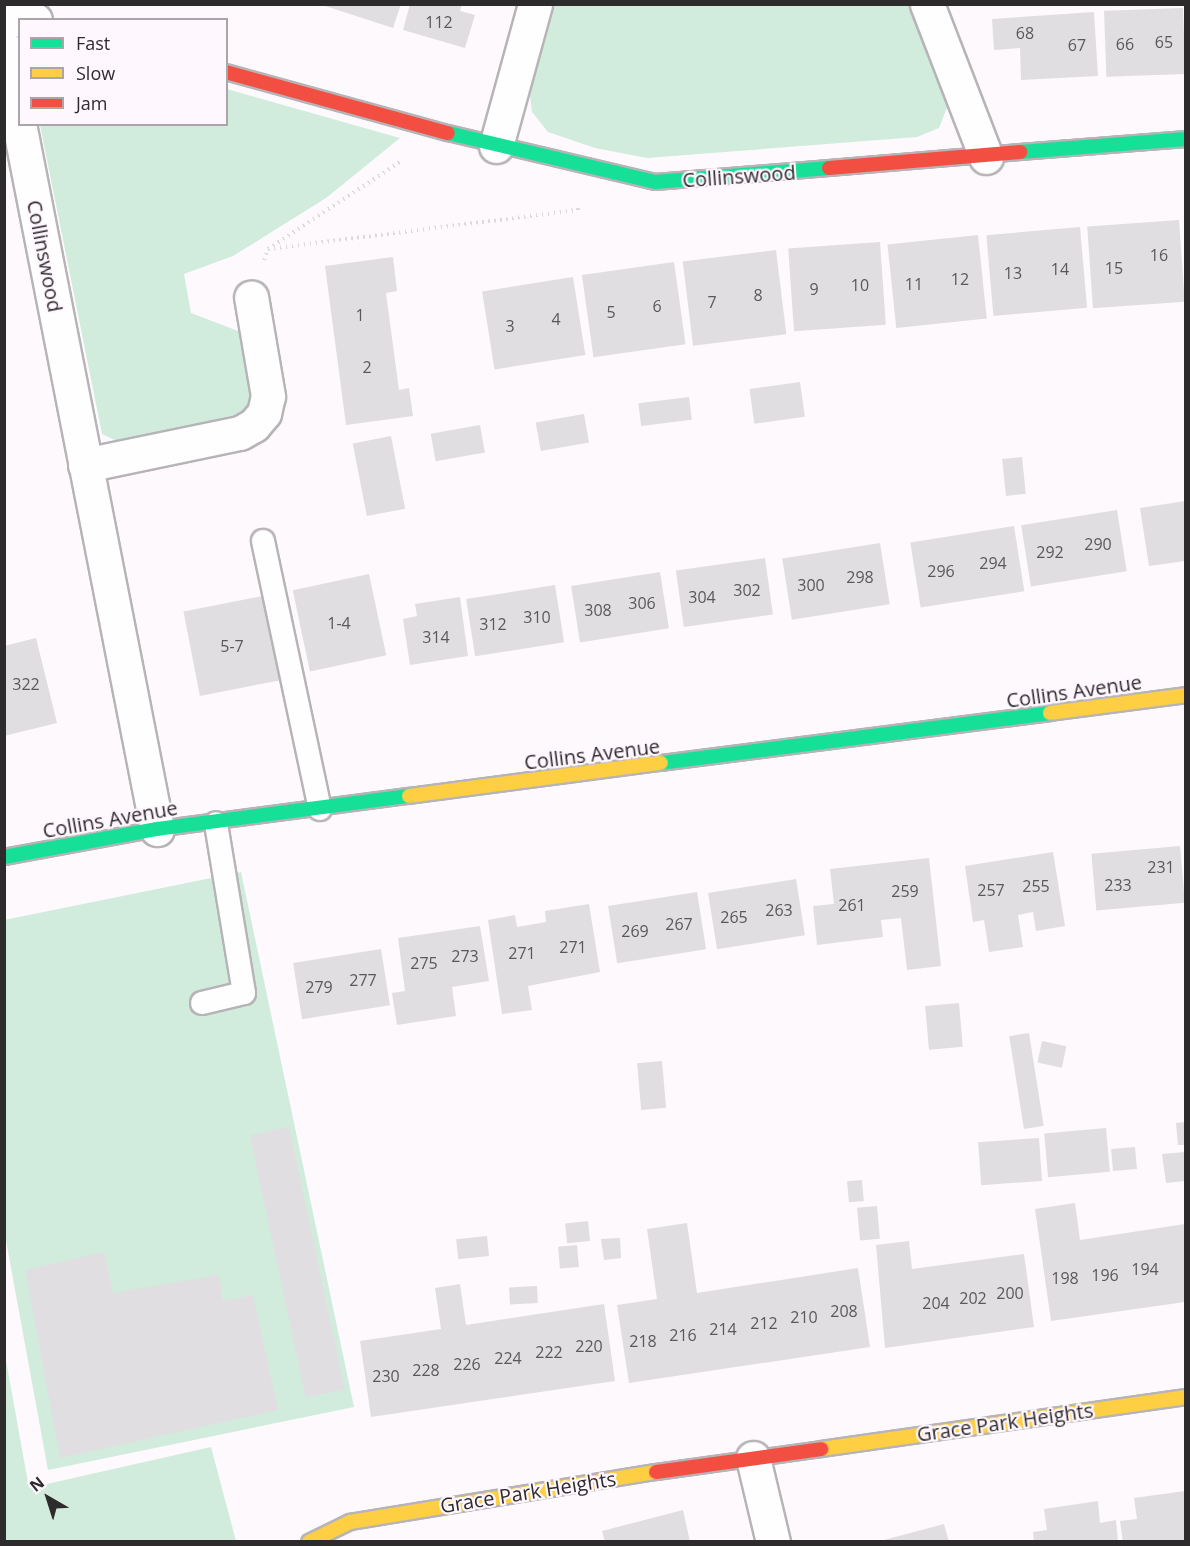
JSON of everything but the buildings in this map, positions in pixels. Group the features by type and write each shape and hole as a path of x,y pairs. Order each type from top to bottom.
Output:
{"street":[{"path":"496,146 535,4"},
{"path":"927,4 986,157"},
{"name":"Collinswood","path":"4,47 18,119"},
{"name":"Collinswood","path":"228,73 496,146 655,182 986,157 1185,139"},
{"name":"Collinswood","path":"19,126 157,829"},
{"path":"85,465 240,433 254,425 264,413 268,396 251,297"},
{"name":"Collins Avenue","path":"4,857 157,829 1185,695"},
{"name":"Grace Park Heights","path":"309,1542 350,1521 753,1458 1185,1397"},
{"path":"753,1458 773,1542"}],"lane":[{"path":"263,541 320,809"},
{"path":"202,1003 244,993 216,823"}],"path":[{"path":"251,297 268,249 446,132"},
{"path":"268,249 578,210 579,166"}],"green space":[{"path":"909,4 948,105 939,128 917,137 647,158 595,148 548,132 532,112 530,95 555,5"},
{"path":"228,89 400,138 326,198 233,256 184,274 191,313 251,336 255,381 249,411 125,445 102,434 40,126 228,126"},
{"path":"241,872 354,1407 48,1470 5,1235 4,920"},
{"path":"4,1349 29,1488 211,1447 236,1541 5,1541"}],"traffic: fast":[{"path":"448,133 655,182 829,168"},
{"path":"1020,152 1186,139"},
{"path":"661,763 1050,713"},
{"path":"4,857 157,829 409,796"}],"traffic: slow":[{"path":"1050,713 1186,695"},
{"path":"409,796 661,763"},
{"path":"821,1449 1186,1397"},
{"path":"309,1542 350,1522 656,1472"}],"traffic: jam":[{"path":"228,73 448,133"},
{"path":"829,168 1020,152"},
{"path":"656,1472 821,1449"}]}
